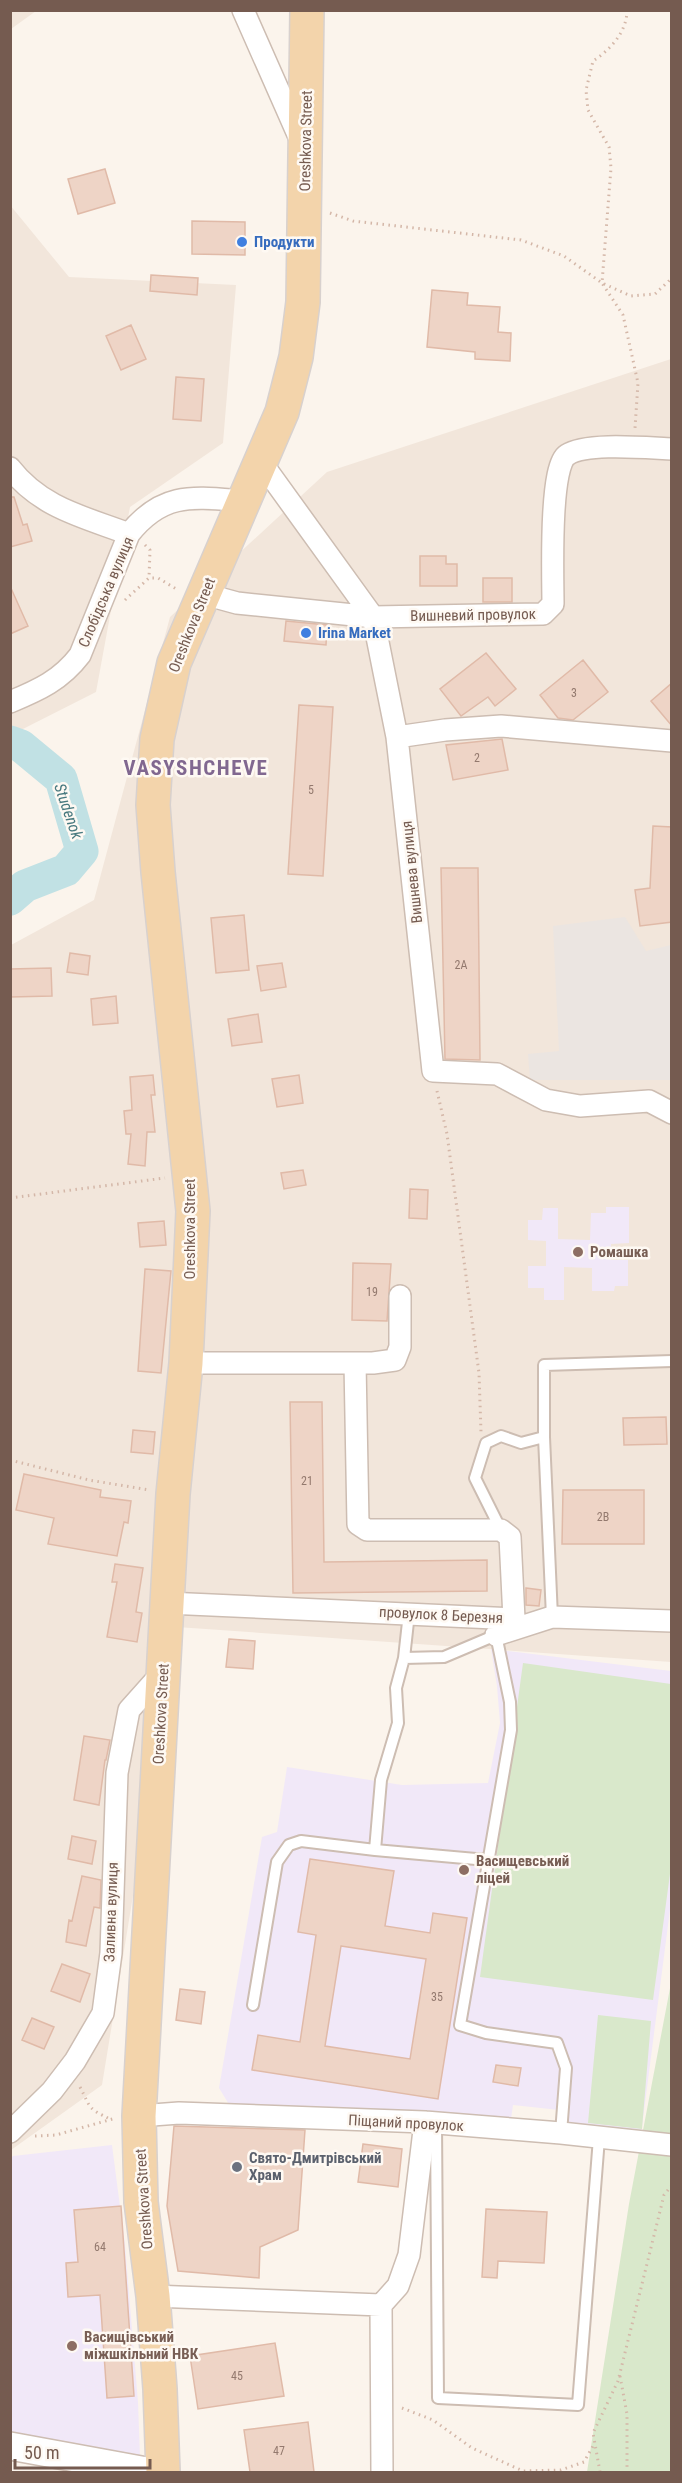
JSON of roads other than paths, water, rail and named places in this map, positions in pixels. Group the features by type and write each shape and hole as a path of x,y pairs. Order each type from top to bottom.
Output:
{"main road":[{"name":"Oreshkova Street","path":"163,2472 153,2296 141,2202 125,2118 149,1971 162,1673 173,1494 186,1363 193,1211 153,805 157,739 174,663 282,412 296,357 303,302 307,10"}],"street":[{"path":"243,10 306,153"},
{"name":"Вишневий провулок","path":"204,594 237,603 373,617 543,614 553,604 554,523 558,469 564,456 581,448 672,449"},
{"name":"Вишнева вулиця","path":"261,462 373,617 397,737 433,1071 497,1074 546,1100 580,1106 649,1101 672,1113"},
{"path":"10,468 26,486 50,503 129,534"},
{"name":"Слобідська вулиця","path":"10,702 50,685 71,667 86,643 129,534 142,517 157,507 177,500 198,497 244,501"},
{"path":"397,737 445,730 501,726 672,741"},
{"path":"186,1363 355,1363 395,1360 400,1347 400,1296"},
{"path":"355,1363 358,1524 367,1530 501,1530 510,1537 514,1619"},
{"name":"провулок 8 Березня","path":"167,1603 514,1619"},
{"name":"провулок 8 Березня","path":"496,1635 552,1617 672,1621"},
{"name":"провулок 8 Березня","path":"496,1635 514,1619"},
{"name":"Заливна вулиця","path":"11,2131 52,2091 75,2061 103,2013 111,1953 117,1773 129,1710 162,1673"},
{"name":"Піщаний провулок","path":"125,2118 179,2113 431,2123 561,2133 672,2145"},
{"path":"382,2472 381,2305 398,2286 409,2255 431,2123"},
{"path":"153,2296 381,2305"},
{"path":"10,2446 152,2472"}],"lane":[{"path":"552,1617 544,1437 544,1365 672,1361"},
{"path":"501,1530 476,1478 486,1443 501,1436 521,1443 544,1437"},
{"path":"375,1850 381,1780 398,1723 396,1688 404,1658 409,1613"},
{"path":"404,1658 444,1657 496,1635 510,1702 511,1730 460,2025 486,2033 557,2043 566,2068 561,2133"},
{"path":"253,2005 277,1862 289,1845 301,1841 487,1860"},
{"path":"431,2123 438,2398 578,2405 599,2138"}],"waterway":[{"name":"Studenok","path":"10,742 21,746 61,779 82,851 66,870 25,886 10,899"}],"place":[{"name":"Продукти","path":"242,242"},
{"name":"Irina Market","path":"306,633"},
{"name":"Ромашка","path":"578,1252"},
{"name":"Васищевський ліцей","path":"464,1870"},
{"name":"Свято-Дмитрівський Храм","path":"237,2167"},
{"name":"Васищівський міжшкільний НВК","path":"72,2346"}],"district":[{"name":"VASYSHCHEVE","path":"196,768"}]}
